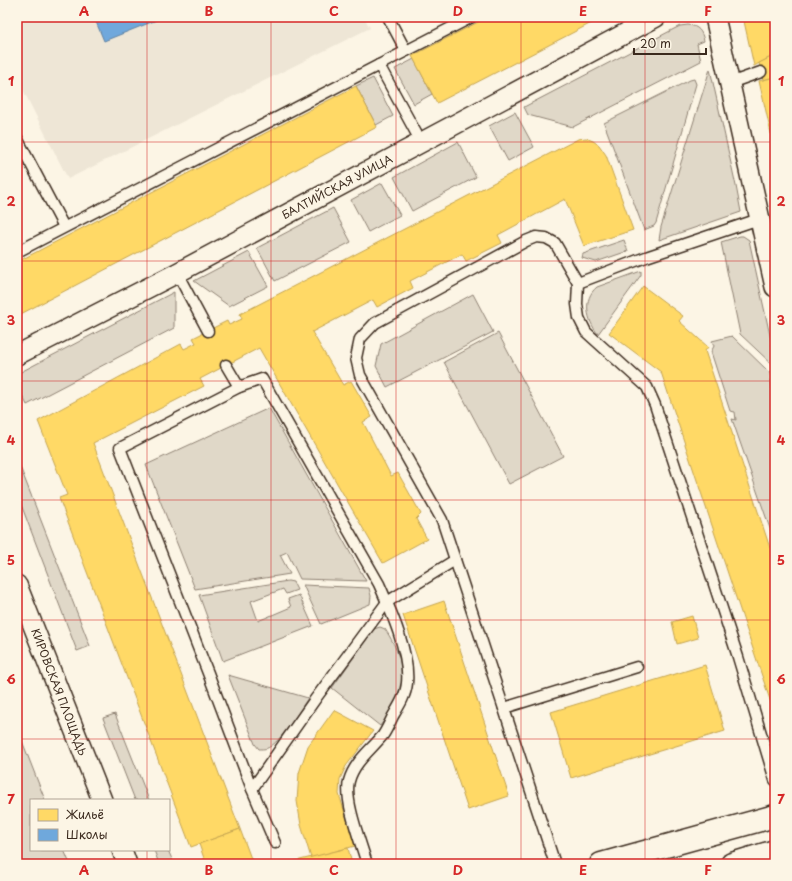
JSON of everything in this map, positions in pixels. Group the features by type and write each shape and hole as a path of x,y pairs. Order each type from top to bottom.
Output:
{"street":[{"name":"БАЛТИЙСКАЯ УЛИЦА","path":"17,355 177,273 656,17"},
{"path":"715,17 775,287"},
{"name":"КИРОВСКАЯ ПЛОЩАДЬ","path":"17,584 102,799"},
{"path":"601,864 775,816"},
{"path":"122,851 127,864"},
{"path":"732,864 775,851"}],"lane":[{"path":"388,17 406,51"},
{"path":"17,252 472,17"},
{"path":"379,65 421,142"},
{"path":"730,83 761,72"},
{"path":"17,138 64,227"},
{"path":"578,283 646,257 759,219"},
{"path":"555,864 442,520 360,375 356,358 360,339 375,323 526,241 536,238 546,238 555,243 578,283 577,304 579,318 586,332 647,387 655,405 738,657 775,780"},
{"path":"177,273 208,331"},
{"path":"226,365 239,387"},
{"path":"275,843 252,790 120,448 239,387 262,379 375,578 386,602 404,652 407,669 407,683 404,698 384,734 358,764 350,781 348,795 367,864"},
{"path":"252,790 316,698 386,602 455,560"},
{"path":"504,708 637,667"}],"shaded area":[{"path":"17,17 364,17 370,28 68,179 17,78"},
{"path":"688,25 697,28 702,34 704,41 697,44 701,61 573,127 528,115 524,107 680,26"},
{"path":"414,59 432,94 414,104 395,69"},
{"path":"710,69 741,212 659,240 661,227"},
{"path":"373,78 393,116 376,125 356,86"},
{"path":"694,79 696,84 656,223 654,226 644,230 604,123"},
{"path":"515,112 534,147 508,161 489,126"},
{"path":"458,142 476,177 412,211 394,177"},
{"path":"382,183 400,215 368,232 351,200"},
{"path":"333,208 351,242 275,281 257,248"},
{"path":"743,236 749,240 775,358 775,367 740,334 721,242"},
{"path":"624,240 628,251 596,262 582,258 583,254"},
{"path":"249,252 268,286 229,306 194,281"},
{"path":"641,271 641,275 598,334 591,323 588,310 589,298 592,292 597,287"},
{"path":"174,292 174,328 27,405 17,385 17,374"},
{"path":"473,294 493,332 387,387 376,366 381,344"},
{"path":"498,333 563,456 509,484 444,362"},
{"path":"732,336 770,373 772,389 775,390 775,543 732,419 736,420 735,412 730,411 711,352 714,346 712,341"},
{"path":"269,408 366,581 300,579 287,552 280,555 290,574 195,589 146,465"},
{"path":"17,459 90,646 77,651 17,494"},
{"path":"288,581 293,582 297,590 286,594 283,589 251,601 258,621 291,607 288,599 299,595 313,626 223,661 199,595"},
{"path":"303,585 369,588 371,596 370,604 321,624"},
{"path":"380,627 385,629 397,651 401,666 402,683 397,700 380,726 332,688 374,629"},
{"path":"228,675 308,698 281,737 268,748 259,749 255,744"},
{"path":"115,714 149,799 135,799 103,718"},
{"path":"17,728 45,799 30,799 30,851 64,851 70,864 17,864"},
{"path":"154,851 168,851 174,864 159,864"}],"building: Жильё":[{"path":"488,17 603,17 437,103 412,56"},
{"path":"743,17 775,17 775,55 754,66"},
{"path":"775,55 775,77 763,80 759,63"},
{"path":"775,77 775,151 759,81"},
{"path":"356,86 377,127 17,316 17,262"},
{"path":"586,138 599,145 606,155 633,230 584,246 565,199 498,235 502,243 466,261 462,254 410,281 413,288 377,307 373,300 312,332 343,385 351,381 372,417 363,422 391,476 398,473 421,514 416,519 427,539 383,563 259,348 200,379 204,386 93,443 240,829 191,847 59,498 67,495 38,421 181,344 184,349 196,343 193,338 227,321 229,325 242,319 240,314 578,139"},
{"path":"643,286 683,316 679,321 708,347 705,351 775,563 774,712 661,372 609,333"},
{"path":"444,601 509,796 468,810 403,615"},
{"path":"692,616 698,638 677,644 672,622"},
{"path":"705,665 725,731 571,778 551,712"},
{"path":"334,710 373,731 346,766 340,779 339,794 355,846 311,858 301,825 297,801 299,773 308,746"},
{"path":"240,829 253,864 206,864 199,844"},
{"path":"348,848 352,864 285,864 300,860"}],"building: Школы":[{"path":"94,17 164,17 104,41"}]}
